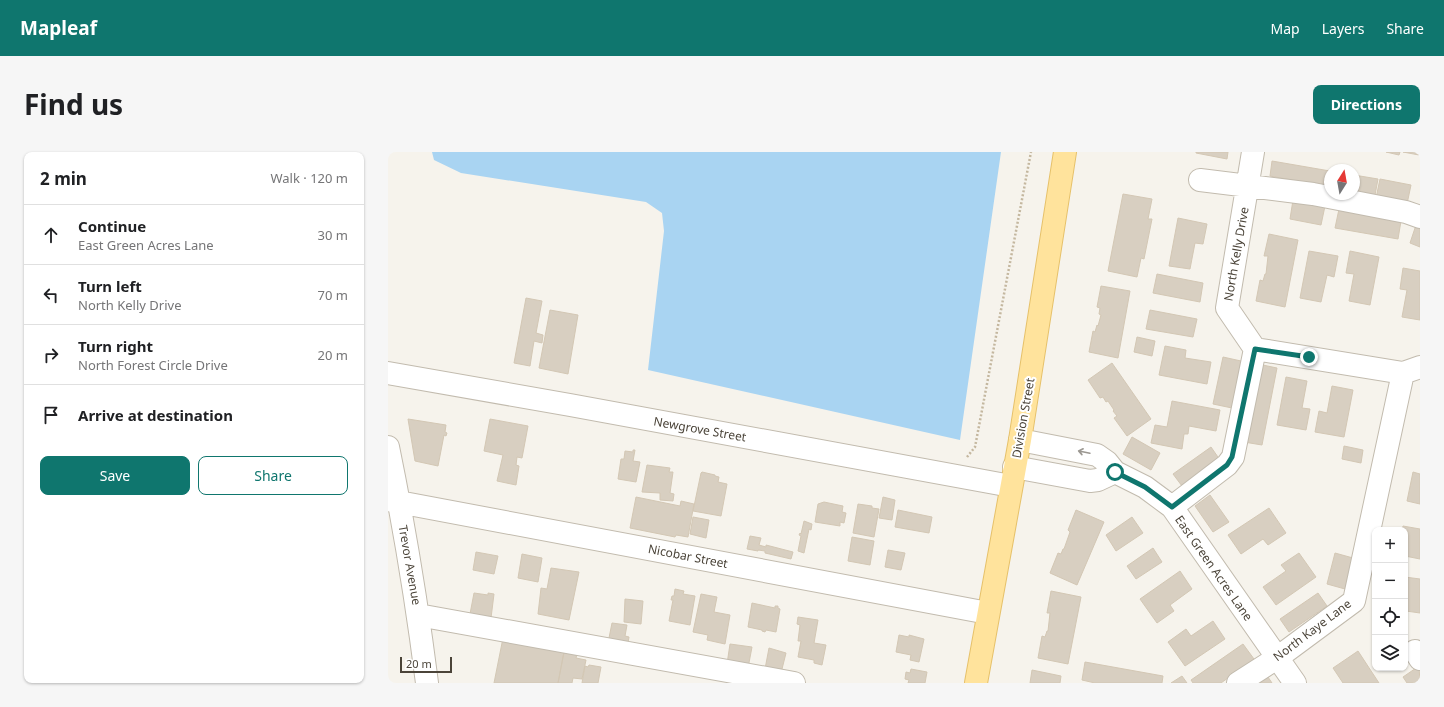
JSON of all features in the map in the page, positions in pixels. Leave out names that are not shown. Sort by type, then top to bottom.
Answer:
[{"type":"main road","name":"Division Street","points":[[976,683],[1020,440],[1065,152]]},
{"type":"street","name":"North Kelly Drive","points":[[1253,152],[1226,308],[1255,349]]},
{"type":"street","points":[[1200,180],[1313,194],[1406,212],[1420,217]]},
{"type":"street","points":[[1172,507],[1227,465],[1232,457],[1255,349],[1411,370]]},
{"type":"street","name":"North Kaye Lane","points":[[1238,683],[1277,658],[1354,601],[1411,370]]},
{"type":"street","name":"Newgrove Street","points":[[388,373],[570,405],[1013,477]]},
{"type":"street","name":"East Green Acres Lane","points":[[1020,440],[1097,455],[1115,472],[1145,487],[1172,507],[1295,683]]},
{"type":"street","name":"Trevor Avenue","points":[[388,447],[393,501],[418,615],[427,683]]},
{"type":"street","points":[[1013,477],[1090,481],[1098,480],[1115,472]]},
{"type":"street","name":"Nicobar Street","points":[[393,501],[988,613]]},
{"type":"street","points":[[418,615],[794,683]]},
{"type":"path","points":[[963,460],[969,456],[976,447],[1031,152]]},
{"type":"water","points":[[432,152],[1001,152],[960,440],[648,370],[664,231],[662,213],[646,202],[461,173],[434,160]]},
{"type":"building","points":[[1196,152],[1228,152],[1227,159]]},
{"type":"building","points":[[1386,152],[1400,152],[1399,155]]},
{"type":"building","points":[[1403,152],[1420,152],[1419,155]]},
{"type":"building","points":[[1272,161],[1324,170],[1324,186],[1270,176]]},
{"type":"building","points":[[1360,176],[1378,179],[1375,195],[1360,192]]},
{"type":"building","points":[[1380,179],[1411,185],[1407,204],[1376,198]]},
{"type":"building","points":[[1123,194],[1152,199],[1148,219],[1152,219],[1144,259],[1141,258],[1137,277],[1108,271]]},
{"type":"building","points":[[1293,200],[1325,206],[1321,225],[1290,219]]},
{"type":"building","points":[[1339,209],[1401,221],[1398,239],[1335,228]]},
{"type":"building","points":[[1178,218],[1207,224],[1203,244],[1195,243],[1190,269],[1169,266]]},
{"type":"building","points":[[1416,225],[1420,227],[1420,247],[1410,243]]},
{"type":"building","points":[[1269,234],[1298,240],[1285,307],[1256,301],[1260,280],[1263,281],[1266,274],[1268,256],[1264,256]]},
{"type":"building","points":[[1309,251],[1338,256],[1334,277],[1327,275],[1321,302],[1300,298]]},
{"type":"building","points":[[1350,251],[1379,257],[1370,305],[1349,301],[1354,274],[1346,273]]},
{"type":"building","points":[[1403,268],[1420,271],[1420,320],[1402,317],[1407,290],[1400,289]]},
{"type":"building","points":[[1157,274],[1203,283],[1200,302],[1153,293]]},
{"type":"building","points":[[1101,286],[1130,291],[1118,358],[1089,352],[1093,331],[1095,332],[1097,325],[1098,326],[1101,315],[1099,314],[1100,308],[1097,307]]},
{"type":"building","points":[[526,298],[542,301],[536,333],[543,335],[542,343],[534,341],[530,366],[514,363]]},
{"type":"building","points":[[550,310],[578,315],[568,374],[539,368]]},
{"type":"building","points":[[1150,310],[1197,319],[1193,337],[1146,329]]},
{"type":"building","points":[[1137,337],[1155,341],[1152,356],[1134,352]]},
{"type":"building","points":[[1165,346],[1186,350],[1185,358],[1211,362],[1207,384],[1159,375]]},
{"type":"building","points":[[1223,357],[1241,361],[1232,408],[1213,404]]},
{"type":"building","points":[[1112,363],[1151,419],[1127,436],[1114,418],[1117,416],[1108,401],[1106,402],[1103,397],[1100,398],[1088,380]]},
{"type":"building","points":[[1258,364],[1277,368],[1262,445],[1244,442]]},
{"type":"building","points":[[1286,377],[1307,381],[1302,408],[1310,409],[1306,430],[1277,425]]},
{"type":"building","points":[[1332,386],[1353,390],[1344,437],[1315,432],[1319,411],[1327,413]]},
{"type":"building","points":[[1172,401],[1220,410],[1216,431],[1189,426],[1188,434],[1184,434],[1182,449],[1151,443],[1155,425],[1167,427]]},
{"type":"building","points":[[408,419],[446,425],[445,432],[447,433],[446,436],[444,435],[438,466],[415,461]]},
{"type":"building","points":[[490,419],[528,426],[522,458],[517,457],[516,465],[519,466],[516,485],[497,481],[503,455],[484,451]]},
{"type":"building","points":[[1132,437],[1160,453],[1151,470],[1123,454]]},
{"type":"building","points":[[1344,446],[1363,450],[1361,463],[1342,459]]},
{"type":"building","points":[[1211,447],[1220,460],[1182,486],[1173,474]]},
{"type":"building","points":[[633,450],[635,450],[633,461],[640,462],[636,482],[618,479],[621,459],[624,459],[625,451],[633,452]]},
{"type":"building","points":[[647,465],[670,468],[669,472],[673,472],[670,493],[674,494],[673,501],[660,500],[660,493],[642,492]]},
{"type":"building","points":[[702,472],[715,475],[719,477],[718,482],[727,484],[721,516],[693,511]]},
{"type":"building","points":[[1413,472],[1420,474],[1420,504],[1407,501]]},
{"type":"building","points":[[1210,495],[1229,522],[1213,532],[1195,506]]},
{"type":"building","points":[[636,497],[680,506],[681,501],[694,504],[688,537],[676,535],[675,537],[630,528]]},
{"type":"building","points":[[883,497],[895,500],[892,520],[879,518]]},
{"type":"building","points":[[824,502],[843,506],[842,512],[846,513],[844,523],[840,522],[840,526],[815,522],[818,504]]},
{"type":"building","points":[[858,504],[872,506],[872,508],[879,509],[874,537],[853,533]]},
{"type":"building","points":[[1269,508],[1286,533],[1268,545],[1263,539],[1241,554],[1228,535]]},
{"type":"building","points":[[898,510],[932,517],[929,533],[895,527]]},
{"type":"building","points":[[1076,510],[1104,522],[1077,585],[1050,573],[1058,553],[1061,554],[1064,549],[1070,532],[1068,530]]},
{"type":"building","points":[[693,517],[709,520],[706,538],[690,534]]},
{"type":"building","points":[[1132,517],[1143,533],[1116,551],[1106,535]]},
{"type":"building","points":[[804,521],[812,524],[811,530],[809,529],[804,553],[798,551],[801,536],[799,535],[800,533],[801,534]]},
{"type":"building","points":[[1403,526],[1420,529],[1420,559],[1408,557],[1408,527]]},
{"type":"building","points":[[750,536],[761,538],[759,545],[766,547],[766,545],[793,552],[791,559],[765,553],[765,551],[747,549]]},
{"type":"building","points":[[852,537],[874,541],[870,565],[848,561]]},
{"type":"building","points":[[1153,548],[1162,562],[1136,579],[1127,566]]},
{"type":"building","points":[[888,550],[905,553],[901,570],[885,567]]},
{"type":"building","points":[[476,552],[498,556],[494,574],[473,570]]},
{"type":"building","points":[[1299,553],[1316,577],[1276,605],[1263,587],[1286,571],[1281,565]]},
{"type":"building","points":[[1335,553],[1353,558],[1345,589],[1327,584]]},
{"type":"building","points":[[522,554],[542,558],[538,582],[518,578]]},
{"type":"building","points":[[551,568],[579,572],[569,620],[538,614],[541,588],[547,589]]},
{"type":"building","points":[[1180,571],[1192,589],[1170,605],[1174,611],[1157,623],[1140,599]]},
{"type":"building","points":[[1408,577],[1420,579],[1420,613],[1408,611]]},
{"type":"building","points":[[675,589],[684,591],[683,594],[695,596],[690,625],[669,621],[673,600],[671,600],[672,596],[674,596]]},
{"type":"building","points":[[1051,591],[1081,597],[1068,664],[1038,658],[1042,636],[1045,637],[1048,631],[1050,613],[1047,613]]},
{"type":"building","points":[[474,593],[488,595],[488,593],[494,594],[491,618],[470,614]]},
{"type":"building","points":[[1318,593],[1327,606],[1289,632],[1280,619]]},
{"type":"building","points":[[701,594],[717,597],[714,612],[730,615],[725,644],[707,640],[708,635],[693,632]]},
{"type":"building","points":[[625,599],[643,601],[641,624],[624,622]]},
{"type":"building","points":[[752,603],[775,608],[775,606],[778,606],[780,609],[776,632],[766,630],[765,632],[748,627]]},
{"type":"building","points":[[798,617],[818,620],[814,643],[826,645],[822,665],[814,663],[814,660],[798,657],[801,641],[798,641],[800,625],[797,624]]},
{"type":"building","points":[[1213,621],[1225,639],[1185,666],[1168,642],[1186,629],[1191,636]]},
{"type":"building","points":[[612,623],[627,625],[625,636],[629,637],[628,643],[608,643]]},
{"type":"building","points":[[899,635],[909,637],[909,635],[924,639],[919,662],[910,660],[911,655],[896,652]]},
{"type":"building","points":[[503,638],[564,652],[558,683],[494,683]]},
{"type":"building","points":[[730,644],[752,647],[748,668],[727,664]]},
{"type":"building","points":[[1243,644],[1254,659],[1221,683],[1193,683],[1191,680]]},
{"type":"building","points":[[769,648],[786,653],[781,673],[765,669]]},
{"type":"building","points":[[1358,651],[1379,683],[1343,683],[1333,668]]},
{"type":"building","points":[[564,652],[577,654],[576,658],[586,660],[582,679],[573,678],[572,683],[558,683]]},
{"type":"building","points":[[1085,662],[1163,676],[1162,683],[1095,683],[1082,680]]},
{"type":"building","points":[[589,665],[601,667],[598,683],[582,683],[585,666],[588,667]]},
{"type":"building","points":[[1419,666],[1420,683],[1407,683],[1403,677]]},
{"type":"building","points":[[911,669],[927,672],[925,683],[908,683],[909,680],[905,679],[906,672],[910,673]]},
{"type":"building","points":[[1032,670],[1061,676],[1060,683],[1030,683]]},
{"type":"building","points":[[1266,674],[1272,683],[1253,683]]},
{"type":"building","points":[[1182,676],[1187,683],[1171,683]]},
{"type":"route","points":[[1115,472],[1145,487],[1172,507],[1227,465],[1232,457],[1255,349],[1309,357]]}]
